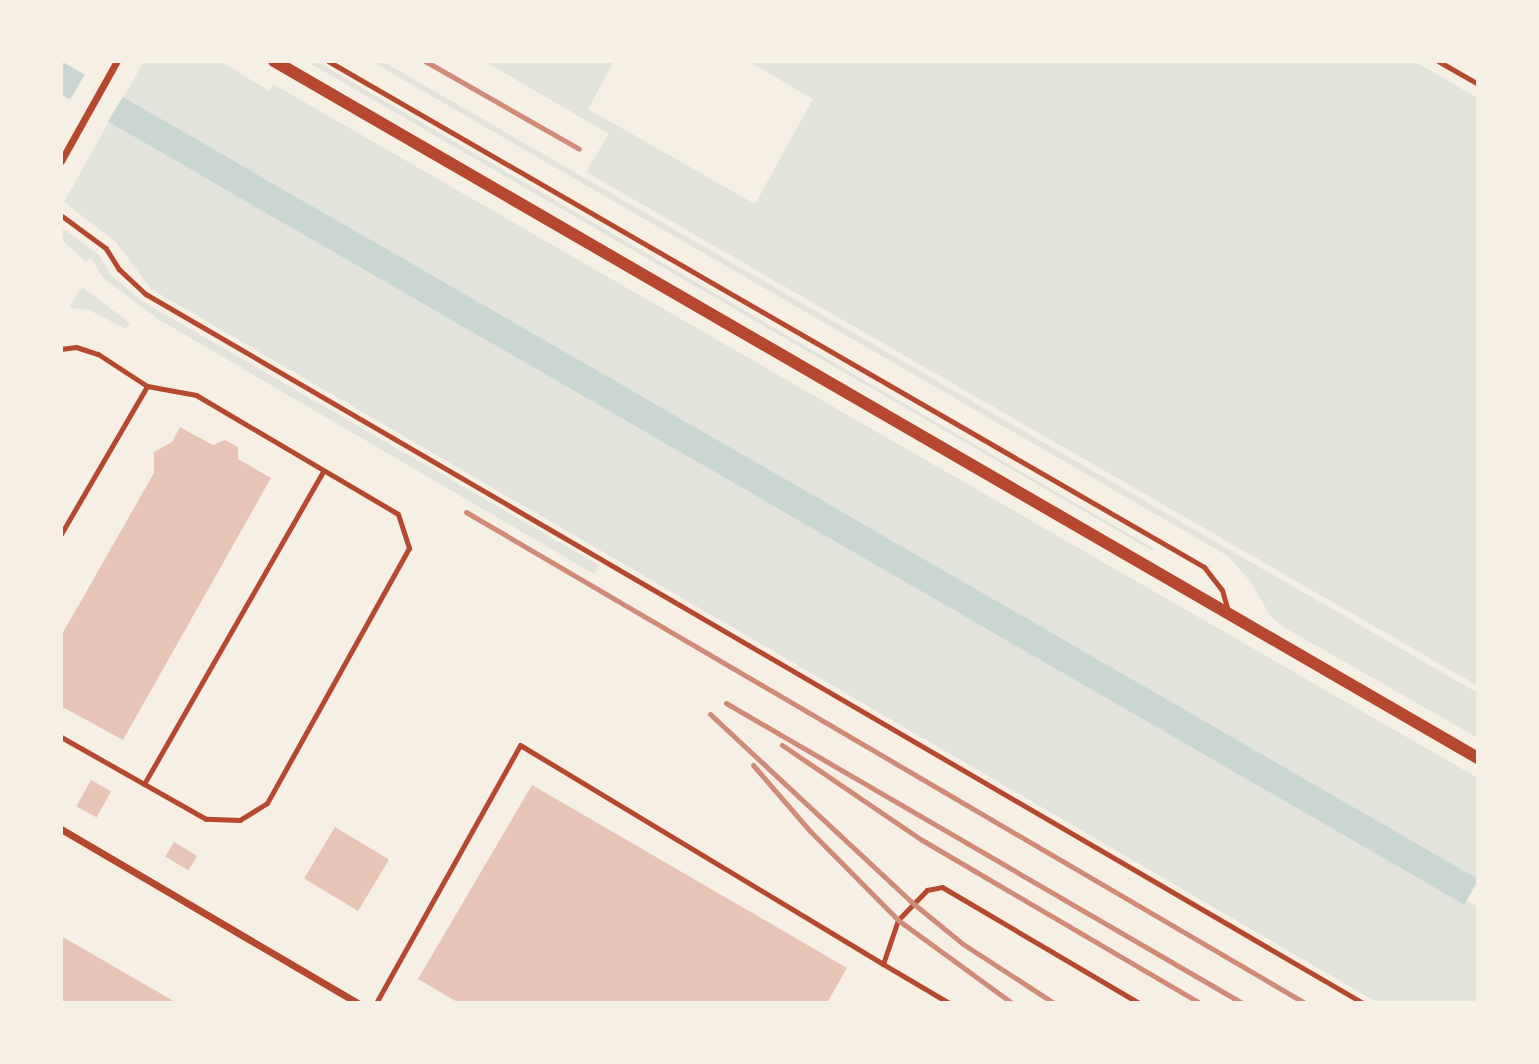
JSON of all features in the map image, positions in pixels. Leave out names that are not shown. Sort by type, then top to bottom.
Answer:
[{"type":"street","points":[[61,161],[117,61]]},
{"type":"street","points":[[274,61],[1230,617],[1478,758]]},
{"type":"street","points":[[61,829],[357,1003]]},
{"type":"lane","points":[[328,61],[1205,568],[1222,590],[1230,617]]},
{"type":"lane","points":[[1438,61],[1478,84]]},
{"type":"lane","points":[[61,349],[76,347],[98,354],[147,386],[195,395],[398,514],[409,548],[267,803],[240,820],[206,819],[61,737]]},
{"type":"lane","points":[[61,534],[147,386]]},
{"type":"lane","points":[[144,784],[323,471]]},
{"type":"lane","points":[[376,1003],[520,745],[949,1003]]},
{"type":"lane","points":[[883,964],[898,920],[927,890],[942,887],[1139,1003]]},
{"type":"path","points":[[61,215],[106,248],[119,269],[146,295],[1363,1003]]},
{"type":"shaded area","points":[[61,61],[1478,879],[1464,905],[61,94]]},
{"type":"shaded area","points":[[144,61],[220,61],[269,91],[273,84],[1478,778],[1478,881],[124,97]]},
{"type":"shaded area","points":[[306,61],[316,61],[1156,550],[1151,550]]},
{"type":"shaded area","points":[[371,61],[382,61],[1478,693],[1478,738],[1285,628],[1271,617],[1250,581],[1228,556]]},
{"type":"shaded area","points":[[484,61],[614,61],[588,109],[755,204],[813,99],[748,61],[1414,61],[1476,97],[1478,686],[586,172],[609,134]]},
{"type":"shaded area","points":[[111,118],[1478,907],[1478,1003],[1378,1003],[151,289],[115,241],[64,202]]},
{"type":"shaded area","points":[[61,227],[98,254],[111,275],[142,301],[599,565],[594,574],[158,319],[102,277],[91,257],[86,262],[61,239]]},
{"type":"shaded area","points":[[82,287],[130,323],[126,329],[89,310],[69,308]]},
{"type":"pier","points":[[87,71],[125,94],[108,122],[70,99]]},
{"type":"building","points":[[180,427],[213,445],[225,440],[238,447],[238,459],[271,478],[123,740],[61,706],[61,636],[154,473],[154,452],[172,442]]},
{"type":"building","points":[[91,780],[111,791],[97,817],[76,806]]},
{"type":"building","points":[[532,785],[847,968],[827,1003],[459,1003],[418,979]]},
{"type":"building","points":[[335,827],[389,859],[358,911],[304,878]]},
{"type":"building","points":[[174,842],[197,856],[188,870],[165,857]]},
{"type":"building","points":[[61,936],[177,1003],[61,1003]]},
{"type":"railway","points":[[425,61],[579,149]]},
{"type":"railway","points":[[466,512],[1305,1003]]},
{"type":"railway","points":[[726,703],[1242,1003]]},
{"type":"railway","points":[[710,714],[914,904],[963,944],[1054,1003]]},
{"type":"railway","points":[[782,745],[922,840],[1200,1003]]},
{"type":"railway","points":[[753,765],[810,831],[898,920],[1012,1003]]}]
